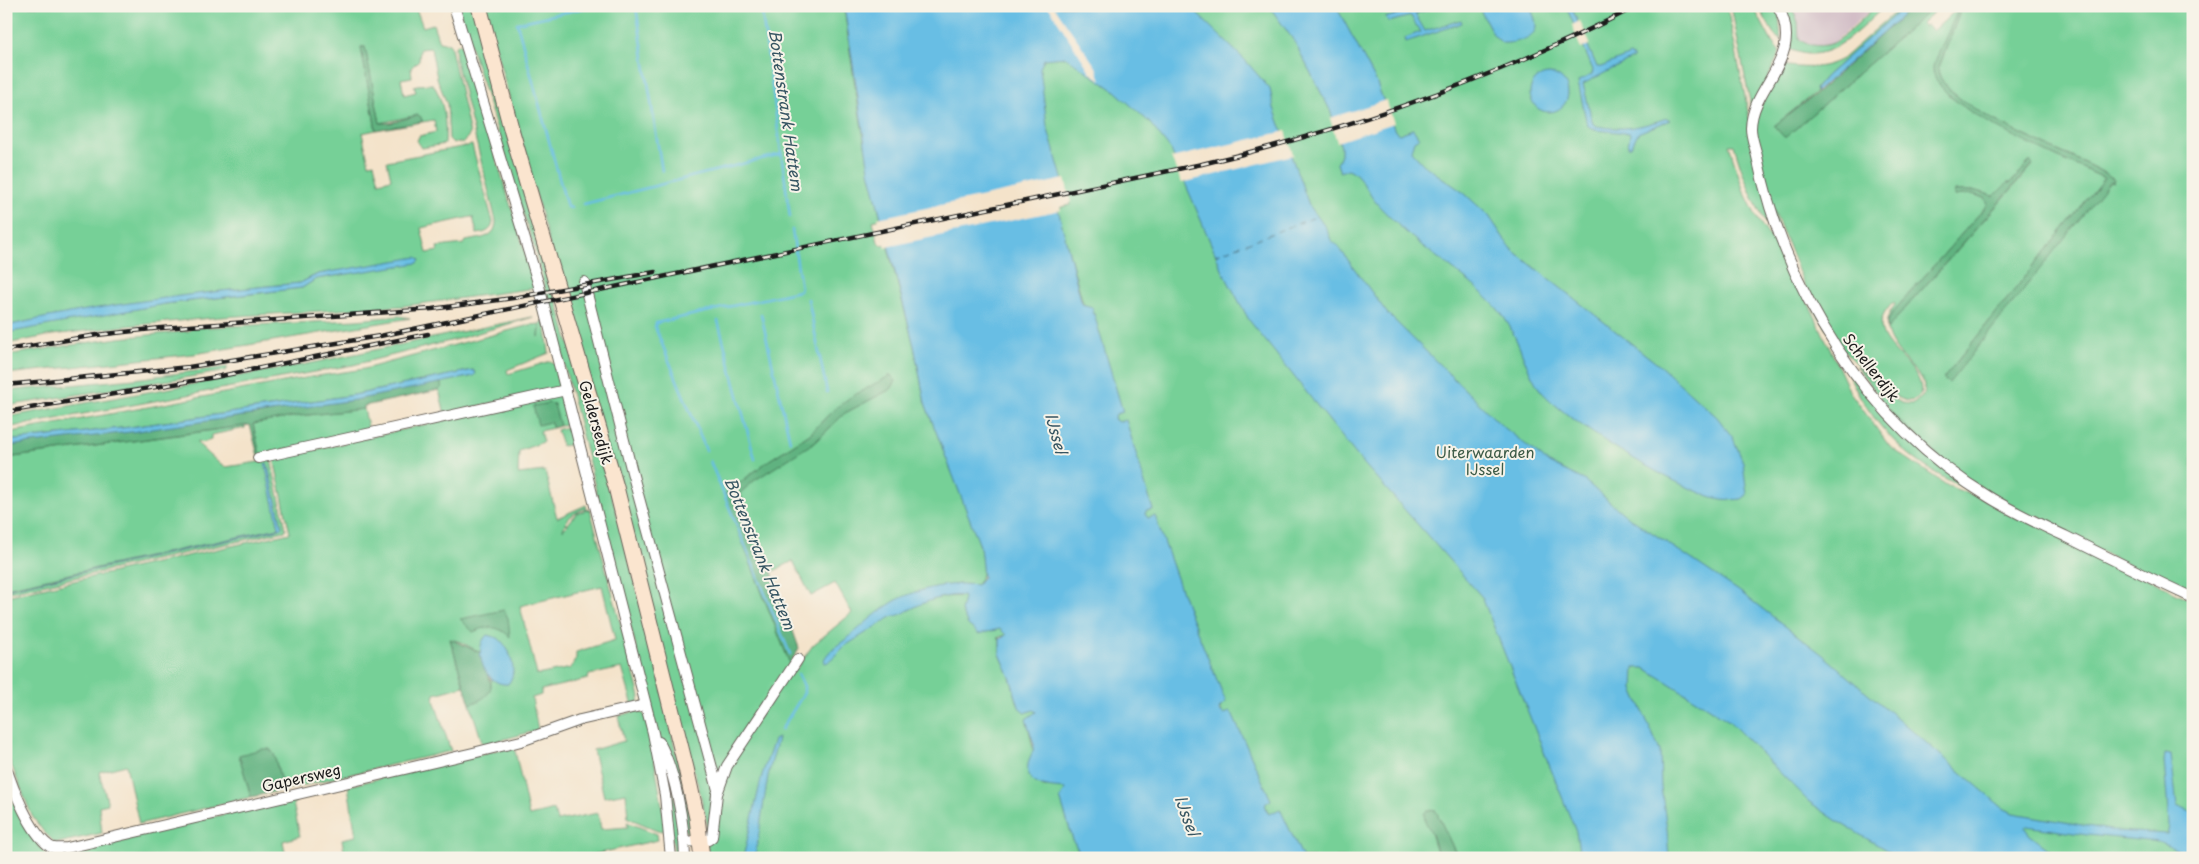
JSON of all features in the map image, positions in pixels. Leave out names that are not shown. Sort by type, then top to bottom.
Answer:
[{"type":"main road","name":"Geldersedijk","points":[[479,6],[512,132],[616,487],[686,768],[702,858]]},
{"type":"street","name":"Geldersedijk","points":[[454,6],[539,286],[566,390],[653,733],[665,795],[671,858]]},
{"type":"street","name":"Schellerdijk","points":[[1778,6],[1785,26],[1784,50],[1780,62],[1755,110],[1752,132],[1762,183],[1792,266],[1813,308],[1837,349],[1866,387],[1905,432],[1946,467],[1981,492],[2034,521],[2193,598]]},
{"type":"street","name":"Geldersedijk","points":[[584,282],[634,482],[718,790]]},
{"type":"street","name":"Geldersedijk","points":[[258,458],[566,390]]},
{"type":"street","name":"Geldersedijk","points":[[700,842],[708,840],[714,834],[718,790],[727,766],[798,659]]},
{"type":"street","name":"Gapersweg","points":[[6,768],[22,808],[40,837],[48,846],[66,848],[473,753],[521,740],[580,720],[645,705]]},
{"type":"street","name":"Geldersedijk","points":[[653,733],[660,744],[674,786],[685,858]]},
{"type":"street","points":[[684,842],[700,842]]},
{"type":"shaded area","points":[[1791,6],[1876,6],[1832,44],[1814,46],[1805,44],[1799,39],[1798,22]]},
{"type":"green space","points":[[6,6],[415,6],[423,27],[433,24],[439,42],[450,44],[470,134],[463,143],[453,143],[449,139],[447,104],[437,78],[431,48],[420,49],[419,60],[411,68],[412,77],[401,79],[404,95],[416,92],[414,86],[433,84],[440,98],[444,113],[445,144],[422,148],[417,141],[419,136],[436,132],[434,120],[422,122],[418,115],[380,123],[365,47],[361,47],[376,130],[362,133],[369,164],[374,163],[379,182],[391,179],[387,161],[472,145],[493,222],[491,228],[488,231],[477,234],[473,217],[471,217],[421,228],[427,253],[438,251],[437,247],[464,244],[466,241],[486,237],[493,231],[496,221],[456,61],[455,47],[461,44],[536,288],[404,306],[222,317],[126,326],[52,335],[6,344],[6,333],[25,328],[165,304],[302,288],[316,279],[420,261],[318,274],[300,283],[189,295],[42,318],[6,326]]},
{"type":"green space","points":[[458,6],[473,6],[601,455],[654,655],[695,837],[691,837],[685,830],[666,752],[658,734],[535,250]]},
{"type":"green space","points":[[484,6],[844,6],[869,166],[881,219],[873,221],[878,242],[881,245],[887,244],[914,346],[925,403],[977,535],[983,567],[977,585],[958,584],[895,601],[826,656],[898,610],[941,597],[963,596],[1004,627],[1006,635],[997,638],[1000,639],[1000,654],[1010,677],[1019,707],[1023,711],[1035,706],[1039,715],[1027,721],[1042,787],[1052,787],[1071,782],[1075,790],[1061,798],[1073,840],[1082,858],[707,858],[707,823]],"holes":[[[896,381],[891,389],[845,413],[820,437],[755,480],[739,493],[772,572],[793,561],[811,596],[835,583],[852,613],[813,645],[796,669],[790,664],[724,495],[768,461],[810,434],[832,411]]]},
{"type":"green space","name":"Uiterwaarden IJssel","points":[[1016,6],[1727,6],[1750,122],[1784,252],[1767,226],[1754,200],[1734,145],[1729,145],[1743,189],[1758,220],[1785,259],[1813,312],[1850,392],[1890,447],[1948,486],[1996,504],[2193,601],[2193,858],[1458,858],[1436,812],[1432,810],[1429,827],[1439,858],[1289,858],[1220,708],[1145,515],[1114,417],[1057,208],[1070,205],[1062,179],[1051,181]]},
{"type":"green space","points":[[1731,6],[1753,6],[1772,42],[1780,52],[1752,112]]},
{"type":"green space","points":[[1758,6],[1775,6],[1779,15],[1781,40],[1775,36]]},
{"type":"green space","points":[[1780,6],[1791,6],[1798,22],[1799,39],[1802,42],[1820,46],[1837,41],[1876,6],[1885,6],[1854,35],[1842,43],[1830,50],[1817,54],[1804,54],[1790,49]]},
{"type":"green space","points":[[1902,6],[1905,6],[1826,76],[1815,89],[1816,92],[1774,126],[1786,137],[1935,6],[1940,6],[1922,23],[1925,27],[1927,24],[1933,31],[1955,11],[1957,12],[1933,72],[1949,96],[1980,117],[2057,157],[2104,178],[1943,379],[2110,181],[2113,182],[2114,179],[1988,117],[1963,101],[1946,86],[1938,70],[1962,6],[2193,6],[2193,596],[2057,530],[2038,515],[2034,518],[2009,505],[1959,474],[1894,416],[1856,366],[1896,400],[1902,403],[1913,404],[1923,396],[1924,386],[1922,379],[1899,353],[1888,335],[1887,329],[2033,165],[2029,162],[2011,183],[2007,183],[1994,196],[1976,191],[1955,191],[1954,196],[1972,194],[1985,198],[1988,204],[1887,321],[1895,305],[1894,302],[1883,316],[1881,329],[1886,340],[1914,372],[1920,383],[1920,395],[1914,400],[1906,401],[1888,392],[1857,365],[1836,342],[1814,309],[1773,208],[1755,134],[1756,116],[1781,65],[1820,67],[1842,59]]},
{"type":"green space","points":[[1913,6],[1935,6],[1784,137],[1774,126],[1818,92]]},
{"type":"green space","points":[[1952,6],[1962,6],[1938,70],[1946,86],[1963,101],[1988,116],[2114,179],[2113,182],[2110,181],[1949,383],[1943,379],[2104,178],[2005,132],[1953,99],[1938,82],[1933,66],[1957,12]]},
{"type":"green space","points":[[361,47],[365,47],[380,123],[390,123],[418,115],[421,117],[422,122],[376,130]]},
{"type":"green space","points":[[2030,161],[2033,164],[1887,329],[1887,322],[1892,313],[1988,204],[1985,198],[1972,194],[1954,196],[1955,191],[1976,191],[1994,196],[2007,183],[2011,183]]},
{"type":"green space","points":[[399,316],[410,318],[194,354],[6,374],[6,355],[118,338],[189,331],[192,328],[356,320]]},
{"type":"green space","points":[[533,317],[454,340],[353,365],[6,428],[6,417],[307,364]]},
{"type":"green space","points":[[545,321],[549,353],[507,370],[508,374],[551,361],[559,373],[559,387],[445,414],[439,390],[442,387],[440,382],[474,376],[473,370],[354,395],[130,427],[6,441],[6,433],[364,369],[530,325],[540,324],[539,337],[541,322]]},
{"type":"green space","points":[[1844,364],[1862,386],[1978,493],[1934,472],[1914,459],[1897,444],[1867,408]]},
{"type":"green space","points":[[227,367],[227,370],[221,372],[6,406],[6,391],[134,379]]},
{"type":"green space","points":[[891,375],[896,381],[891,389],[845,413],[815,442],[755,480],[740,493],[772,572],[799,648],[790,664],[724,495],[768,461],[810,434],[832,411],[849,398]]},
{"type":"green space","points":[[440,382],[442,387],[439,390],[364,406],[364,409],[299,416],[253,424],[260,455],[258,456],[250,425],[6,458],[6,446],[355,400]]},
{"type":"green space","points":[[559,394],[563,397],[569,423],[560,426],[552,403],[550,422],[553,428],[540,431],[543,442],[519,451],[518,474],[545,471],[557,518],[586,505],[587,508],[578,511],[568,519],[563,530],[577,513],[590,509],[640,697],[638,702],[633,706],[622,668],[589,675],[588,679],[541,690],[541,695],[532,698],[538,730],[483,745],[470,704],[479,701],[491,687],[491,678],[492,680],[513,674],[509,651],[481,649],[481,653],[461,642],[450,639],[464,686],[435,694],[434,700],[451,751],[283,790],[274,754],[239,755],[251,797],[139,824],[126,765],[99,772],[108,804],[99,806],[102,833],[58,843],[54,842],[32,816],[6,752],[6,596],[290,533],[274,459]],"holes":[[[602,586],[615,640],[576,652],[576,658],[571,668],[537,675],[520,606]]]},
{"type":"green space","points":[[554,404],[560,426],[553,428],[550,422],[538,425],[533,406]]},
{"type":"green space","points":[[364,409],[369,431],[260,455],[253,424],[299,416]]},
{"type":"green space","points":[[245,426],[245,428],[211,435],[211,440],[202,443],[198,441],[197,443],[221,465],[226,467],[271,460],[285,531],[6,593],[6,589],[280,529],[282,527],[267,463],[279,528],[6,588],[6,458]]},
{"type":"green space","points":[[569,426],[572,427],[575,444],[562,446],[557,430]]},
{"type":"green space","points":[[504,610],[508,618],[510,637],[501,630],[492,628],[473,632],[460,619]]},
{"type":"green space","points":[[450,639],[481,653],[489,677],[490,689],[487,694],[470,704]]},
{"type":"green space","points":[[636,711],[644,714],[650,734],[666,829],[663,831],[628,818],[626,793],[604,797],[593,750],[624,741],[618,716]]},
{"type":"green space","points":[[658,745],[675,800],[682,858],[675,858]]},
{"type":"green space","points":[[514,746],[529,816],[554,810],[557,821],[598,813],[601,829],[628,827],[627,822],[657,834],[658,840],[578,858],[345,858],[342,839],[356,836],[348,786]]},
{"type":"green space","points":[[262,749],[270,749],[274,754],[283,790],[251,797],[239,755]]},
{"type":"green space","points":[[6,788],[24,823],[48,858],[6,858]]},
{"type":"green space","points":[[292,799],[296,802],[293,803],[300,836],[283,841],[286,858],[57,857],[57,852]]},
{"type":"green space","points":[[1427,810],[1436,811],[1458,858],[1439,858],[1432,834],[1425,821],[1424,814]]},
{"type":"water","name":"IJssel","points":[[844,6],[1189,6],[1245,60],[1270,89],[1274,108],[1309,205],[1326,228],[1331,240],[1337,245],[1387,313],[1501,425],[1549,463],[1584,480],[1624,514],[1739,591],[1823,655],[2003,808],[2013,813],[2116,831],[2167,834],[2169,825],[2164,761],[2165,754],[2171,755],[2177,806],[2193,813],[2193,850],[2180,851],[2159,842],[2087,835],[2026,826],[2025,828],[2029,834],[2060,858],[1900,858],[1840,823],[1808,801],[1729,721],[1645,668],[1634,668],[1633,689],[1660,751],[1661,787],[1669,858],[1580,858],[1576,832],[1482,597],[1358,457],[1249,320],[1223,272],[1171,150],[1149,122],[1115,91],[1066,57],[1044,59],[1040,68],[1047,126],[1069,202],[1057,205],[1082,304],[1092,307],[1123,412],[1116,414],[1114,419],[1118,422],[1126,420],[1153,510],[1146,511],[1145,514],[1148,518],[1155,516],[1188,609],[1226,702],[1219,710],[1224,714],[1230,712],[1232,714],[1271,800],[1266,803],[1265,809],[1269,814],[1280,809],[1303,858],[1082,858],[1073,840],[1060,798],[1066,789],[1040,785],[1030,778],[1028,764],[1034,745],[1026,719],[1036,712],[1034,710],[1024,713],[1019,707],[1010,677],[1000,654],[1000,639],[1006,635],[1000,629],[979,634],[968,625],[961,611],[963,596],[936,599],[923,603],[900,615],[893,616],[845,646],[828,662],[825,663],[824,660],[835,647],[877,614],[904,596],[946,585],[977,585],[983,577],[980,546],[925,403],[914,346],[869,171]]},
{"type":"water","points":[[1269,6],[1336,6],[1376,81],[1395,131],[1399,134],[1413,129],[1419,138],[1414,141],[1411,151],[1424,165],[1464,193],[1489,216],[1511,249],[1660,366],[1717,417],[1733,438],[1743,462],[1747,495],[1742,499],[1719,499],[1675,481],[1621,451],[1569,416],[1550,400],[1532,377],[1509,326],[1496,307],[1472,284],[1395,222],[1376,203],[1356,174],[1348,169],[1340,172],[1337,164],[1341,154],[1341,147],[1330,110],[1294,41]]},
{"type":"water","points":[[1406,6],[1413,10],[1423,6],[1438,6],[1415,14],[1425,31],[1461,20],[1462,23],[1406,42],[1405,38],[1420,32],[1411,16],[1389,22],[1385,18],[1408,11]]},
{"type":"water","points":[[1478,6],[1530,6],[1536,26],[1535,31],[1523,40],[1502,43],[1493,34]]},
{"type":"water","points":[[1566,6],[1571,6],[1597,67],[1630,55],[1634,58],[1583,84],[1593,124],[1596,126],[1624,128],[1640,126],[1667,118],[1670,120],[1638,133],[1631,147],[1628,147],[1630,133],[1594,130],[1587,125],[1578,82],[1592,74],[1593,70]]},
{"type":"water","points":[[1905,6],[1913,6],[1816,92],[1815,89],[1826,76]]},
{"type":"water","points":[[1549,74],[1563,79],[1568,93],[1563,107],[1549,112],[1535,107],[1530,93],[1535,79]]},
{"type":"water","points":[[417,257],[420,260],[418,263],[316,279],[302,288],[165,304],[6,333],[6,326],[79,311],[226,290],[300,283],[318,274]]},
{"type":"water","points":[[473,370],[476,373],[474,376],[355,400],[131,432],[6,446],[6,441],[130,427],[354,395]]},
{"type":"water","points":[[267,463],[282,527],[280,529],[6,589],[279,528],[265,464]]},
{"type":"water","points":[[487,635],[498,638],[502,642],[512,660],[513,673],[508,684],[493,680],[483,666],[480,649]]},
{"type":"water","points":[[778,738],[768,776],[755,858],[743,858],[762,775],[774,740]]},
{"type":"pier","points":[[1048,6],[1054,6],[1096,67],[1101,80],[1091,73]]},
{"type":"pier","points":[[1580,21],[1590,44],[1581,49],[1572,25]]},
{"type":"pier","points":[[1386,100],[1394,123],[1337,142],[1330,118]]},
{"type":"pier","points":[[1286,131],[1293,155],[1182,183],[1171,158]]},
{"type":"pier","points":[[1065,179],[1071,202],[1060,207],[1061,210],[886,247],[878,218]]},
{"type":"waterway","points":[[572,208],[567,207],[517,23],[593,6]]},
{"type":"waterway","name":"Bottenstrank Hattem","points":[[761,6],[790,217]]},
{"type":"waterway","points":[[636,7],[662,171]]},
{"type":"waterway","points":[[584,204],[781,154]]},
{"type":"waterway","name":"Bottenstrank Hattem","points":[[706,450],[655,327],[656,323],[799,291],[801,288],[792,230]]},
{"type":"waterway","points":[[808,299],[827,392]]},
{"type":"waterway","points":[[761,314],[790,441]]},
{"type":"waterway","points":[[718,321],[755,459]]},
{"type":"waterway","name":"Bottenstrank Hattem","points":[[710,461],[790,654]]},
{"type":"waterway","name":"Bottenstrank Hattem","points":[[781,730],[804,693],[804,686],[798,674]]},
{"type":"ferry route","points":[[1215,255],[1318,216]]},
{"type":"railway","points":[[6,385],[189,367],[380,336],[1202,164],[1315,134],[1425,98],[1532,56],[1637,6]]},
{"type":"railway","points":[[6,350],[97,335],[161,328],[432,309],[513,298],[655,272]]},
{"type":"railway","points":[[6,412],[216,377],[428,334]]}]
